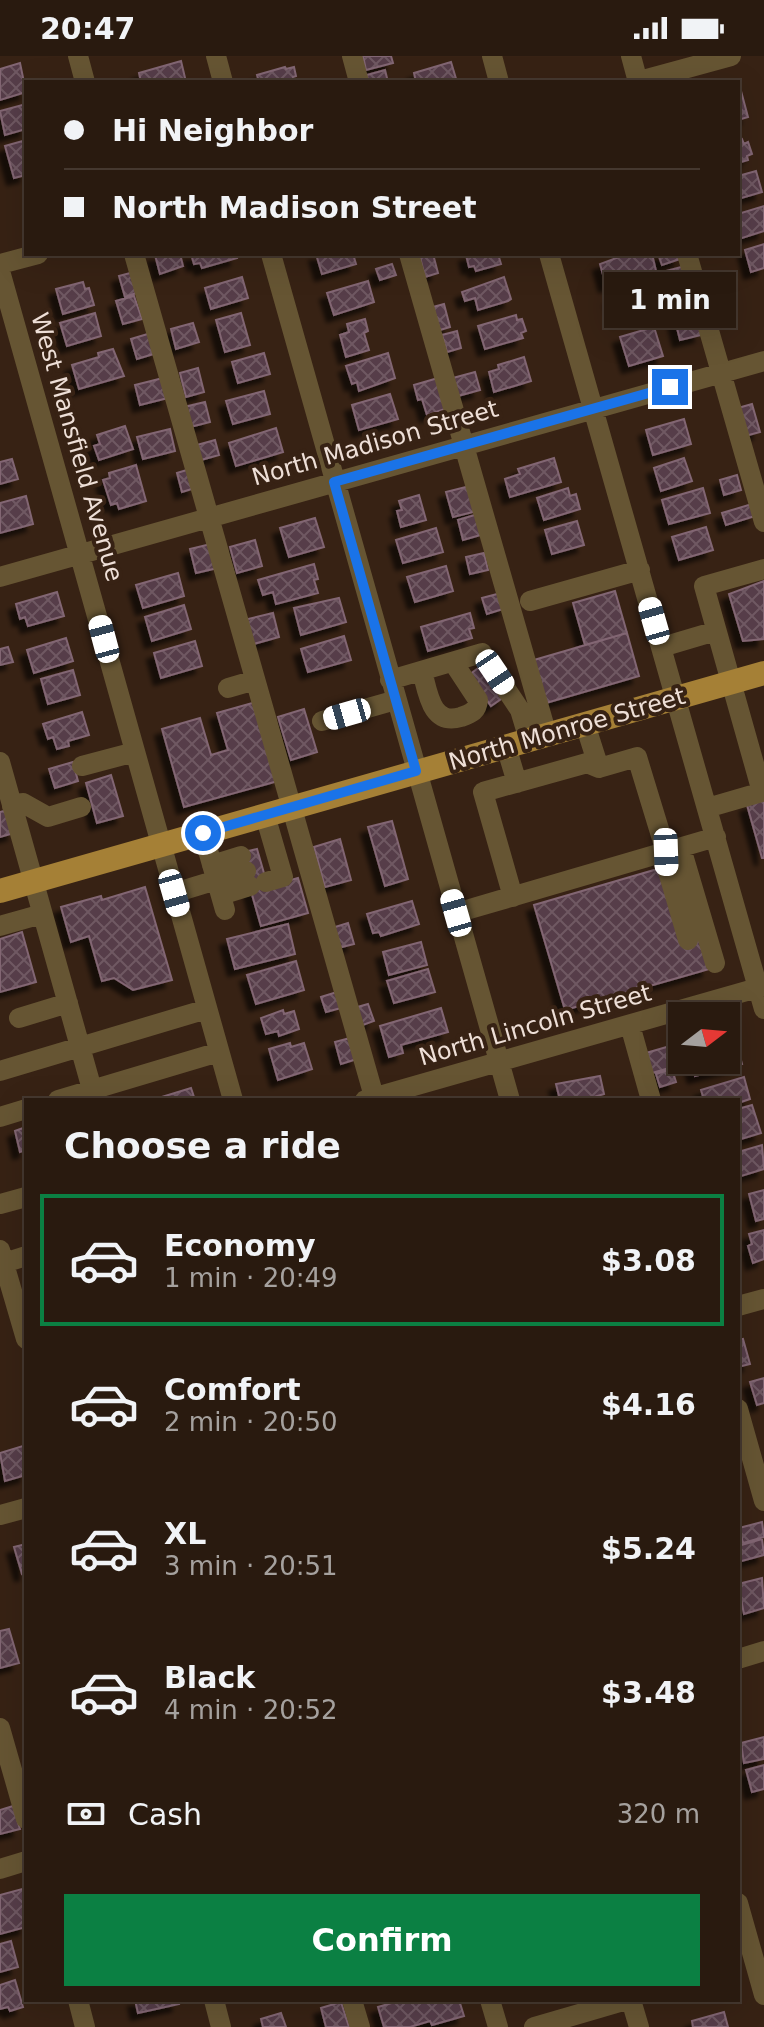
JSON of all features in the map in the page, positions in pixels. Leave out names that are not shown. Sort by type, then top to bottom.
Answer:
[{"type":"main road","name":"North Monroe Street","points":[[0,891],[764,673]]},
{"type":"street","points":[[78,56],[84,80]]},
{"type":"street","points":[[216,56],[222,80]]},
{"type":"street","points":[[352,56],[358,80]]},
{"type":"street","points":[[492,56],[498,80]]},
{"type":"street","points":[[631,56],[637,80]]},
{"type":"street","points":[[644,80],[731,56]]},
{"type":"street","points":[[0,264],[30,256]]},
{"type":"street","points":[[135,256],[307,860],[371,1098]]},
{"type":"street","points":[[272,256],[509,1098]]},
{"type":"street","points":[[410,256],[464,445],[527,740],[517,783]]},
{"type":"street","points":[[550,256],[761,987],[764,1009]]},
{"type":"street","points":[[688,256],[764,522]]},
{"type":"street","name":"West Mansfield Avenue","points":[[0,271],[232,1098]]},
{"type":"street","name":"North Madison Street","points":[[0,577],[764,361]]},
{"type":"street","points":[[707,808],[762,792],[704,586],[764,569]]},
{"type":"street","points":[[530,601],[640,570]]},
{"type":"street","points":[[662,647],[716,631]]},
{"type":"street","points":[[322,721],[393,690],[422,671],[482,653],[520,710],[527,740]]},
{"type":"street","points":[[422,671],[435,713],[453,719],[472,713],[477,708],[478,700],[453,662]]},
{"type":"street","points":[[228,688],[255,680]]},
{"type":"street","points":[[585,724],[599,768]]},
{"type":"street","points":[[82,766],[135,752]]},
{"type":"street","points":[[513,897],[483,792],[587,763],[599,768],[637,757],[715,963]]},
{"type":"street","points":[[0,762],[7,797],[94,1095]]},
{"type":"street","points":[[7,797],[48,817],[81,807]]},
{"type":"street","points":[[262,865],[265,815]]},
{"type":"street","points":[[203,833],[219,887]]},
{"type":"street","points":[[456,913],[716,837]]},
{"type":"street","points":[[673,850],[667,868],[688,940]]},
{"type":"street","points":[[174,893],[219,887],[262,865],[307,860]]},
{"type":"street","points":[[219,887],[262,865]]},
{"type":"street","points":[[0,926],[42,914]]},
{"type":"street","name":"North Lincoln Street","points":[[374,1098],[761,987]]},
{"type":"street","points":[[19,1018],[68,1003]]},
{"type":"street","points":[[0,1071],[207,1009]]},
{"type":"street","points":[[630,1025],[650,1098]]},
{"type":"street","points":[[72,1098],[94,1095],[219,1052]]},
{"type":"street","points":[[0,1117],[24,1110]]},
{"type":"street","points":[[0,1204],[24,1198]]},
{"type":"street","points":[[24,1256],[2,1256],[24,1329]]},
{"type":"street","points":[[740,1305],[764,1299]]},
{"type":"street","points":[[740,1416],[764,1501]]},
{"type":"street","points":[[0,1515],[24,1509]]},
{"type":"street","points":[[740,1658],[764,1651]]},
{"type":"street","points":[[0,1728],[24,1812]]},
{"type":"street","points":[[0,1869],[24,1862]]},
{"type":"street","points":[[740,1911],[752,1962],[764,1995]]},
{"type":"street","points":[[79,2002],[85,2027]]},
{"type":"street","points":[[215,2002],[221,2027]]},
{"type":"street","points":[[353,2002],[360,2027]]},
{"type":"street","points":[[491,2002],[498,2027]]},
{"type":"street","points":[[534,2027],[622,2002]]},
{"type":"street","points":[[630,2002],[639,2027]]},
{"type":"building","points":[[363,56],[391,56],[393,63],[366,70]]},
{"type":"building","points":[[181,61],[186,80],[141,80],[139,73]]},
{"type":"building","points":[[451,62],[456,80],[416,80],[414,73]]},
{"type":"building","points":[[20,63],[24,93],[0,100],[0,69]]},
{"type":"building","points":[[294,67],[296,76],[294,80],[258,80],[257,75]]},
{"type":"building","points":[[385,70],[388,80],[368,80],[367,75]]},
{"type":"building","points":[[740,91],[748,117],[740,119]]},
{"type":"building","points":[[24,105],[24,130],[5,135],[0,111]]},
{"type":"building","points":[[740,140],[744,144],[748,142],[752,154],[747,156],[748,160],[740,162]]},
{"type":"building","points":[[24,141],[24,176],[14,178],[5,146]]},
{"type":"building","points":[[756,171],[762,192],[740,198],[740,175]]},
{"type":"building","points":[[764,206],[764,231],[740,239],[740,213]]},
{"type":"building","points":[[764,244],[764,268],[751,272],[745,250]]},
{"type":"building","points":[[155,256],[180,256],[183,266],[160,274]]},
{"type":"building","points":[[192,256],[237,258],[202,268],[200,263],[194,264]]},
{"type":"building","points":[[317,256],[354,256],[356,264],[322,274]]},
{"type":"building","points":[[434,256],[438,273],[425,277],[420,257]]},
{"type":"building","points":[[466,256],[499,256],[501,264],[476,271],[474,266],[469,267]]},
{"type":"building","points":[[622,256],[652,256],[656,271],[606,285],[600,264]]},
{"type":"building","points":[[659,256],[679,256],[680,259],[662,265]]},
{"type":"building","points":[[392,264],[396,275],[380,280],[376,269]]},
{"type":"building","points":[[685,266],[691,287],[665,294],[659,273]]},
{"type":"building","points":[[134,272],[139,292],[125,297],[119,276]]},
{"type":"building","points":[[242,277],[248,298],[211,309],[205,288]]},
{"type":"building","points":[[504,277],[511,299],[508,301],[478,310],[475,298],[465,301],[462,292]]},
{"type":"building","points":[[368,281],[374,302],[334,315],[327,293]]},
{"type":"building","points":[[83,282],[85,289],[89,288],[94,305],[63,314],[56,289]]},
{"type":"building","points":[[647,288],[653,309],[618,320],[611,299]]},
{"type":"building","points":[[134,296],[142,319],[123,324],[116,301]]},
{"type":"building","points":[[444,304],[450,327],[440,330],[433,307]]},
{"type":"building","points":[[694,307],[701,335],[680,340],[673,312]]},
{"type":"building","points":[[95,313],[101,336],[67,346],[60,323]]},
{"type":"building","points":[[241,313],[250,345],[225,352],[216,320]]},
{"type":"building","points":[[516,315],[517,320],[522,319],[526,331],[521,333],[523,338],[485,349],[478,326]]},
{"type":"building","points":[[365,319],[368,331],[364,333],[369,350],[346,357],[340,335],[349,332],[347,324]]},
{"type":"building","points":[[193,323],[199,342],[176,349],[171,329]]},
{"type":"building","points":[[654,327],[663,356],[629,366],[620,337]]},
{"type":"building","points":[[457,331],[461,348],[447,352],[442,335]]},
{"type":"building","points":[[151,333],[157,353],[137,359],[131,339]]},
{"type":"building","points":[[113,349],[124,376],[79,389],[72,365]]},
{"type":"building","points":[[264,353],[270,374],[238,383],[232,362]]},
{"type":"building","points":[[388,353],[395,378],[359,391],[357,382],[352,384],[346,366]]},
{"type":"building","points":[[524,357],[531,381],[494,392],[489,372],[499,369],[498,365]]},
{"type":"building","points":[[198,368],[204,392],[186,397],[180,373]]},
{"type":"building","points":[[475,372],[480,390],[458,396],[453,378]]},
{"type":"building","points":[[163,378],[168,398],[140,405],[135,385]]},
{"type":"building","points":[[438,378],[448,408],[427,415],[414,385]]},
{"type":"building","points":[[264,391],[270,414],[233,424],[226,401]]},
{"type":"building","points":[[390,394],[398,419],[359,430],[352,405]]},
{"type":"building","points":[[205,402],[210,422],[190,427],[184,407]]},
{"type":"building","points":[[752,404],[760,432],[745,436],[738,408]]},
{"type":"building","points":[[684,419],[691,444],[653,455],[646,430]]},
{"type":"building","points":[[125,426],[133,449],[99,460],[94,446],[100,444],[97,435]]},
{"type":"building","points":[[276,428],[283,452],[236,466],[229,443]]},
{"type":"building","points":[[170,429],[175,451],[143,459],[137,437]]},
{"type":"building","points":[[215,440],[219,455],[201,460],[197,445]]},
{"type":"building","points":[[554,458],[561,482],[510,497],[505,479],[520,474],[518,469]]},
{"type":"building","points":[[684,458],[692,481],[661,491],[654,468]]},
{"type":"building","points":[[12,459],[18,479],[0,484],[0,462]]},
{"type":"building","points":[[136,465],[146,501],[119,509],[117,503],[111,505],[103,480],[110,478],[109,473]]},
{"type":"building","points":[[190,469],[195,488],[182,492],[177,473]]},
{"type":"building","points":[[737,475],[741,490],[724,495],[720,480]]},
{"type":"building","points":[[470,486],[477,511],[453,517],[446,492]]},
{"type":"building","points":[[568,488],[570,496],[576,494],[580,509],[544,520],[537,498]]},
{"type":"building","points":[[703,488],[710,513],[669,524],[662,500]]},
{"type":"building","points":[[419,495],[426,520],[401,527],[397,511],[402,510],[399,501]]},
{"type":"building","points":[[26,496],[33,524],[0,533],[0,503]]},
{"type":"building","points":[[752,504],[755,516],[726,525],[722,513]]},
{"type":"building","points":[[478,514],[484,534],[463,540],[458,520]]},
{"type":"building","points":[[315,518],[324,547],[289,557],[280,528]]},
{"type":"building","points":[[577,521],[584,545],[552,554],[545,530]]},
{"type":"building","points":[[706,527],[713,550],[679,560],[672,537]]},
{"type":"building","points":[[436,528],[443,552],[403,563],[396,540]]},
{"type":"building","points":[[255,540],[262,566],[237,573],[230,547]]},
{"type":"building","points":[[211,544],[218,568],[196,573],[190,549]]},
{"type":"building","points":[[484,553],[488,570],[470,574],[466,557]]},
{"type":"building","points":[[314,564],[318,593],[276,604],[273,592],[263,595],[258,580]]},
{"type":"building","points":[[446,566],[453,591],[415,602],[407,577]]},
{"type":"building","points":[[178,573],[184,596],[143,608],[136,585]]},
{"type":"building","points":[[764,581],[764,639],[743,641],[729,594]]},
{"type":"building","points":[[615,591],[627,633],[585,645],[573,603]]},
{"type":"building","points":[[57,592],[64,616],[28,626],[25,617],[20,619],[16,604]]},
{"type":"building","points":[[501,593],[506,608],[487,614],[482,598]]},
{"type":"building","points":[[339,598],[346,622],[301,635],[294,608]]},
{"type":"building","points":[[184,605],[191,629],[152,641],[145,617]]},
{"type":"building","points":[[273,613],[279,637],[250,645],[244,620]]},
{"type":"building","points":[[470,613],[474,628],[469,629],[472,638],[428,651],[421,627]]},
{"type":"building","points":[[627,633],[639,676],[546,703],[534,660]]},
{"type":"building","points":[[344,636],[351,660],[308,672],[301,649]]},
{"type":"building","points":[[66,638],[73,661],[34,673],[27,650]]},
{"type":"building","points":[[195,641],[202,666],[161,678],[154,653]]},
{"type":"building","points":[[8,647],[13,662],[0,665],[0,649]]},
{"type":"building","points":[[481,666],[504,697],[491,706],[469,675]]},
{"type":"building","points":[[73,670],[80,695],[48,704],[41,679]]},
{"type":"building","points":[[256,702],[278,781],[184,807],[162,729],[200,718],[211,755],[228,750],[217,713]]},
{"type":"building","points":[[304,709],[317,752],[291,760],[278,717]]},
{"type":"building","points":[[82,712],[89,735],[68,741],[69,746],[57,749],[53,737],[48,739],[43,724]]},
{"type":"building","points":[[73,762],[78,781],[55,788],[49,769]]},
{"type":"building","points":[[111,775],[123,816],[97,823],[86,783]]},
{"type":"building","points":[[764,800],[764,858],[762,858],[747,805]]},
{"type":"building","points":[[8,810],[14,833],[0,837],[0,812]]},
{"type":"building","points":[[392,821],[408,879],[385,886],[368,827]]},
{"type":"building","points":[[340,839],[351,880],[325,887],[314,847]]},
{"type":"building","points":[[257,849],[268,887],[251,891],[240,853]]},
{"type":"building","points":[[661,868],[700,936],[709,969],[565,1010],[534,905]]},
{"type":"building","points":[[298,878],[308,913],[261,926],[251,891]]},
{"type":"building","points":[[145,887],[172,980],[133,990],[114,978],[102,981],[89,936],[71,942],[61,907],[101,896],[102,900]]},
{"type":"building","points":[[412,901],[419,924],[381,936],[379,932],[373,933],[367,914]]},
{"type":"building","points":[[348,923],[354,944],[338,948],[332,928]]},
{"type":"building","points":[[288,924],[295,954],[235,969],[227,939]]},
{"type":"building","points":[[22,932],[36,982],[0,992],[0,939]]},
{"type":"building","points":[[421,942],[427,965],[389,975],[383,952]]},
{"type":"building","points":[[296,961],[304,990],[256,1004],[247,975]]},
{"type":"building","points":[[428,969],[435,992],[394,1003],[387,981]]},
{"type":"building","points":[[337,992],[341,1008],[326,1012],[321,997]]},
{"type":"building","points":[[368,1004],[374,1021],[360,1026],[354,1008]]},
{"type":"building","points":[[441,1008],[448,1032],[401,1045],[403,1053],[389,1057],[380,1026]]},
{"type":"building","points":[[283,1010],[284,1014],[294,1011],[299,1029],[279,1036],[278,1031],[266,1034],[261,1018]]},
{"type":"building","points":[[350,1038],[357,1059],[341,1064],[335,1042]]},
{"type":"building","points":[[290,1043],[291,1047],[304,1043],[312,1069],[278,1080],[269,1049]]},
{"type":"building","points":[[668,1047],[668,1068],[652,1073],[646,1053]]},
{"type":"building","points":[[668,1070],[668,1074],[674,1074],[676,1082],[660,1087],[656,1074]]},
{"type":"building","points":[[600,1076],[604,1094],[594,1098],[560,1098],[556,1084]]},
{"type":"building","points":[[744,1077],[750,1099],[740,1102],[740,1098],[703,1098],[701,1090]]},
{"type":"building","points":[[191,1088],[194,1098],[158,1098]]},
{"type":"building","points":[[752,1105],[761,1133],[740,1139],[740,1108]]},
{"type":"building","points":[[24,1128],[24,1151],[20,1152],[15,1131]]},
{"type":"building","points":[[762,1145],[764,1169],[740,1176],[740,1151]]},
{"type":"building","points":[[764,1190],[764,1219],[756,1221],[749,1194]]},
{"type":"building","points":[[764,1230],[764,1259],[753,1263],[748,1246],[752,1244],[749,1234]]},
{"type":"building","points":[[743,1339],[750,1364],[740,1366],[740,1340]]},
{"type":"building","points":[[764,1378],[764,1403],[757,1405],[750,1382]]},
{"type":"building","points":[[24,1446],[24,1476],[5,1481],[0,1453]]},
{"type":"building","points":[[762,1522],[764,1537],[743,1543],[740,1528]]},
{"type":"building","points":[[762,1539],[764,1555],[740,1561],[740,1545]]},
{"type":"building","points":[[24,1544],[24,1574],[22,1574],[14,1547]]},
{"type":"building","points":[[762,1578],[764,1608],[744,1614],[740,1584]]},
{"type":"building","points":[[9,1629],[19,1663],[0,1668],[0,1631]]},
{"type":"building","points":[[764,1737],[764,1759],[744,1763],[741,1743]]},
{"type":"building","points":[[764,1765],[764,1789],[752,1792],[746,1770]]},
{"type":"building","points":[[13,1806],[20,1829],[0,1834],[0,1810]]},
{"type":"building","points":[[24,1889],[24,1928],[0,1934],[0,1895]]},
{"type":"building","points":[[11,1941],[18,1967],[0,1972],[0,1944]]},
{"type":"building","points":[[15,1980],[23,2007],[10,2011],[8,2007],[0,2009],[0,1985]]},
{"type":"building","points":[[135,2002],[179,2004],[138,2013]]},
{"type":"building","points":[[341,2002],[349,2027],[326,2027],[321,2008]]},
{"type":"building","points":[[395,2002],[460,2002],[464,2016],[432,2025],[430,2021],[410,2027],[384,2027],[378,2007]]},
{"type":"building","points":[[724,2012],[728,2027],[693,2027],[692,2021]]},
{"type":"building","points":[[281,2013],[286,2027],[263,2027],[261,2019]]},
{"type":"route","points":[[203,833],[416,771],[334,482],[670,387]]}]
